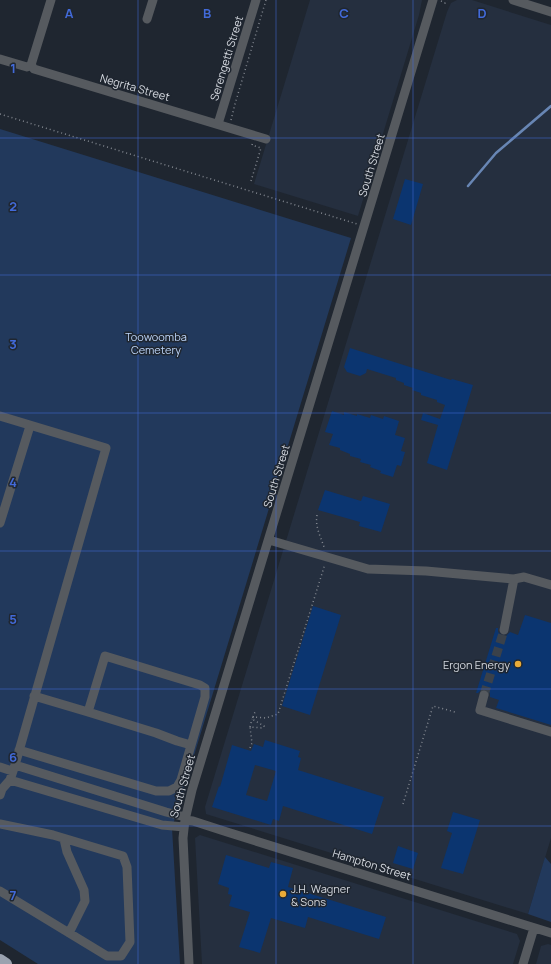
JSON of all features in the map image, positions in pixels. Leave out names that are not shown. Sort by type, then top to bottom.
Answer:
[{"type":"highway","points":[[0,960],[6,964]]},
{"type":"street","points":[[31,64],[51,0]]},
{"type":"street","points":[[147,19],[153,0]]},
{"type":"street","name":"Serengetti Street","points":[[219,121],[256,0]]},
{"type":"street","name":"South Street","points":[[189,964],[184,868],[184,821],[192,790],[435,0]]},
{"type":"street","points":[[513,0],[551,12]]},
{"type":"street","name":"Negrita Street","points":[[0,59],[27,67],[31,64],[34,69],[219,121],[266,140]]},
{"type":"street","points":[[0,416],[106,448],[19,750],[12,772],[2,788],[0,795]]},
{"type":"street","points":[[0,523],[30,426]]},
{"type":"street","points":[[269,540],[368,568],[426,571],[514,579],[524,578],[551,585]]},
{"type":"street","points":[[504,630],[514,579]]},
{"type":"street","points":[[19,750],[156,791],[177,788],[181,780],[205,697],[205,688],[200,685],[105,656],[88,712]]},
{"type":"street","points":[[484,695],[480,710],[551,732]]},
{"type":"street","points":[[34,696],[156,733],[178,742],[191,744]]},
{"type":"street","points":[[0,767],[162,825],[184,821]]},
{"type":"street","points":[[12,772],[166,812],[184,821]]},
{"type":"street","name":"Hampton Street","points":[[184,821],[193,821],[551,933]]},
{"type":"street","points":[[0,824],[64,839],[122,856],[127,867],[130,942],[121,956],[107,956],[0,891]]},
{"type":"street","points":[[64,839],[67,852],[84,890],[85,901],[69,933]]},
{"type":"street","points":[[523,964],[534,928]]},
{"type":"path","points":[[219,121],[232,122],[231,116],[266,0]]},
{"type":"path","points":[[435,0],[446,3],[448,0]]},
{"type":"path","points":[[0,114],[365,226]]},
{"type":"path","points":[[251,181],[261,148],[252,145],[254,136]]},
{"type":"path","points":[[253,718],[266,718],[278,714],[327,557],[318,532],[316,520],[317,515]]},
{"type":"path","points":[[403,804],[433,706],[455,712]]},
{"type":"path","points":[[250,748],[252,742],[250,727],[255,712]]},
{"type":"path","points":[[250,727],[263,728],[264,726],[253,718]]},
{"type":"shaded area","points":[[310,0],[422,0],[419,15],[358,216],[254,184]]},
{"type":"shaded area","points":[[457,0],[472,0],[551,25],[551,838],[528,914],[206,814],[205,807],[447,12],[451,3]]},
{"type":"shaded area","points":[[200,835],[517,934],[520,941],[513,964],[202,964],[195,838]]},
{"type":"shaded area","points":[[548,944],[551,945],[551,964],[536,964],[541,946]]},
{"type":"green space","name":"Toowoomba Cemetery","points":[[0,129],[351,238],[172,828],[180,964],[38,964],[0,940]]},
{"type":"green space","points":[[545,857],[551,864],[551,922],[528,914]]},
{"type":"building","points":[[405,179],[423,184],[411,225],[393,219]]},
{"type":"building","points":[[350,348],[451,380],[473,385],[447,470],[427,463],[438,425],[421,420],[423,413],[440,419],[445,405],[437,402],[437,400],[421,395],[421,393],[412,390],[413,388],[396,380],[396,378],[367,369],[366,373],[360,376],[347,372],[344,367]]},
{"type":"building","points":[[332,411],[344,415],[344,412],[370,418],[371,415],[383,419],[384,416],[399,421],[395,435],[405,438],[401,451],[405,452],[401,466],[397,465],[393,477],[380,473],[381,471],[370,467],[371,465],[360,462],[361,459],[350,456],[350,454],[340,450],[340,448],[329,445],[333,434],[325,432]]},
{"type":"building","points":[[325,490],[361,501],[363,496],[390,504],[381,532],[359,526],[360,522],[318,510]]},
{"type":"building","points":[[313,606],[341,615],[310,715],[282,706]]},
{"type":"building","name":"Ergon Energy","points":[[525,615],[551,623],[551,725],[496,708],[499,700],[490,697],[490,693],[486,689],[482,689],[476,693],[496,628],[498,628],[498,632],[502,636],[506,636],[510,632],[518,635]]},
{"type":"building","points":[[265,740],[300,751],[298,757],[301,758],[298,770],[384,797],[372,834],[283,806],[279,821],[273,819],[271,825],[212,807],[219,786],[220,787],[232,745],[251,751],[254,744],[263,747]],"holes":[[[255,765],[276,771],[267,801],[246,795]]]},
{"type":"building","points":[[453,812],[480,820],[463,874],[441,868],[452,833],[447,831]]},
{"type":"building","points":[[398,846],[418,853],[413,869],[393,863]]},
{"type":"building","name":"J.H. Wagner & Sons","points":[[226,855],[269,868],[271,862],[293,868],[288,887],[386,917],[379,939],[308,917],[305,928],[271,918],[260,953],[239,947],[250,912],[229,906],[232,895],[228,894],[229,888],[218,884]]},
{"type":"waterway","points":[[468,186],[496,153],[551,106]]},
{"type":"tunnel","points":[[484,695],[504,630]]},
{"type":"place","name":"Ergon Energy","points":[[518,664]]},
{"type":"place","name":"J.H. Wagner & Sons","points":[[283,894]]}]
